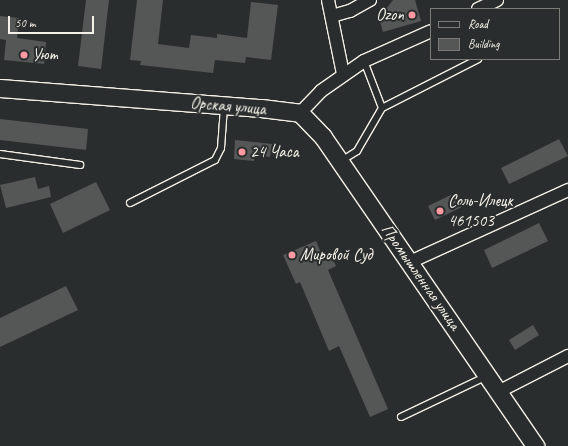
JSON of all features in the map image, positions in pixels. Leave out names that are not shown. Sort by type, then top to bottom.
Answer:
[{"type":"street","points":[[328,0],[343,74]]},
{"type":"street","points":[[332,16],[350,12],[370,0]]},
{"type":"street","points":[[480,8],[498,0]]},
{"type":"street","points":[[300,113],[321,91],[343,74],[364,61],[430,31]]},
{"type":"street","name":"Орская улица","points":[[0,88],[225,105],[300,113]]},
{"type":"street","name":"Промышленная улица","points":[[300,113],[323,137],[340,161],[488,375],[535,446]]},
{"type":"street","points":[[410,262],[568,190]]},
{"type":"street","points":[[498,392],[568,356]]},
{"type":"lane","points":[[340,161],[357,151],[382,108],[476,60]]},
{"type":"lane","points":[[364,61],[382,108]]},
{"type":"lane","points":[[130,203],[215,160],[221,148],[225,105]]},
{"type":"lane","points":[[0,154],[80,165]]},
{"type":"lane","points":[[401,417],[488,375]]},
{"type":"building","points":[[86,0],[109,0],[101,69],[78,66]]},
{"type":"building","points":[[137,0],[163,0],[158,44],[189,48],[191,35],[217,38],[217,34],[247,38],[251,2],[278,5],[271,60],[246,57],[245,63],[215,60],[213,73],[140,65],[141,61],[130,60]]},
{"type":"building","points":[[393,0],[415,0],[421,21],[383,32],[379,18]]},
{"type":"building","points":[[0,16],[19,18],[17,38],[46,42],[44,64],[4,60],[6,40],[0,39]]},
{"type":"building","points":[[0,119],[88,129],[86,150],[0,140]]},
{"type":"building","points":[[559,139],[568,156],[509,184],[501,168]]},
{"type":"building","points":[[235,140],[272,144],[270,157],[255,155],[254,161],[234,159]]},
{"type":"building","points":[[35,177],[38,189],[49,186],[51,197],[6,208],[0,185]]},
{"type":"building","points":[[96,182],[110,210],[63,233],[50,204]]},
{"type":"building","points":[[457,192],[464,206],[435,220],[428,206]]},
{"type":"building","points":[[539,223],[548,241],[492,268],[484,250]]},
{"type":"building","points":[[316,241],[324,261],[332,257],[336,266],[328,270],[388,409],[370,417],[339,346],[329,351],[300,282],[296,284],[283,255]]},
{"type":"building","points":[[66,286],[78,310],[0,347],[0,318]]},
{"type":"building","points":[[533,325],[539,335],[515,350],[509,340]]},
{"type":"place","name":"Ozon","points":[[412,15]]},
{"type":"place","name":"Уют","points":[[24,55]]},
{"type":"place","name":"24 Часа","points":[[242,152]]},
{"type":"place","name":"Соль-Илецк 461503","points":[[440,211]]},
{"type":"place","name":"Мировой Суд","points":[[292,255]]}]
